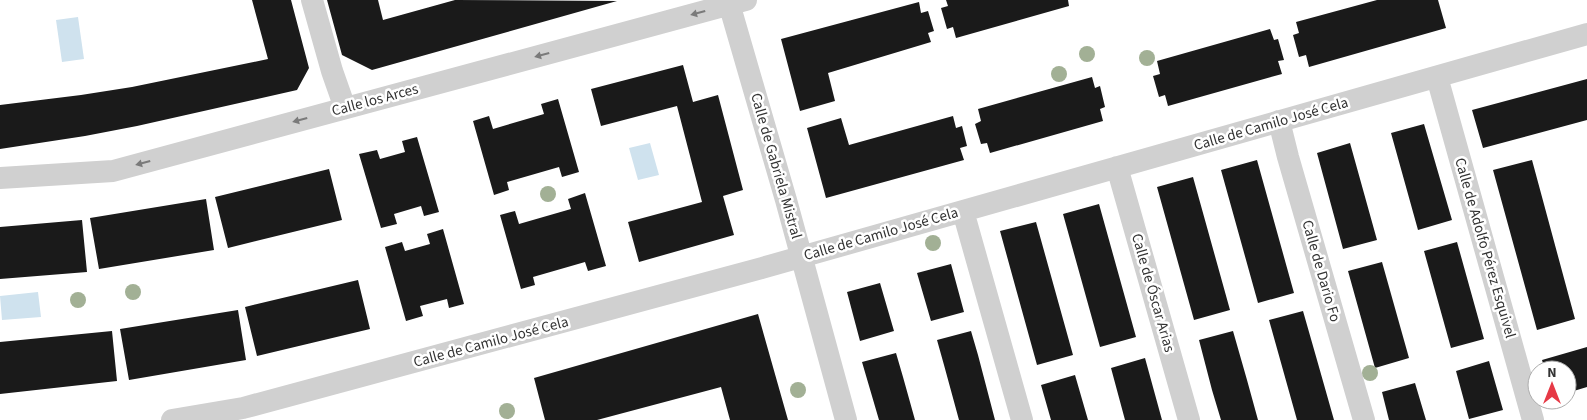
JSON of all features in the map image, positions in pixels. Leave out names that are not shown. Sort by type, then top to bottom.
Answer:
[{"type":"street","points":[[312,0],[332,71],[345,108]]},
{"type":"street","name":"Calle los Arces","points":[[0,178],[113,171],[734,2]]},
{"type":"street","name":"Calle de Gabriela Mistral","points":[[734,2],[846,420]]},
{"type":"street","name":"Calle de Camilo José Cela","points":[[172,420],[243,408],[762,268],[1587,34]]},
{"type":"street","name":"Calle de Adolfo Pérez Esquivel","points":[[1437,77],[1533,420]]},
{"type":"street","name":"Calle de Dario Fo","points":[[1279,121],[1364,420]]},
{"type":"street","name":"Calle de Óscar Arias","points":[[1117,167],[1189,420]]},
{"type":"street","points":[[963,211],[1022,420]]},
{"type":"water","points":[[78,17],[84,59],[62,62],[56,20]]},
{"type":"water","points":[[650,143],[659,175],[638,180],[629,148]]},
{"type":"water","points":[[38,292],[41,317],[2,320],[0,296]]},
{"type":"building","points":[[252,0],[291,0],[309,68],[297,90],[137,126],[0,149],[0,105],[132,87],[268,59]]},
{"type":"building","points":[[327,0],[378,0],[383,20],[455,0],[617,1],[372,70],[342,55]]},
{"type":"building","points":[[946,0],[1068,0],[1069,6],[956,38],[953,27],[947,29],[941,8],[948,6]]},
{"type":"building","points":[[1377,0],[1438,0],[1446,28],[1309,67],[1306,55],[1299,57],[1293,35],[1299,33],[1296,22]]},
{"type":"building","points":[[919,2],[921,13],[928,11],[934,31],[928,33],[931,42],[828,73],[835,101],[800,111],[781,39]]},
{"type":"building","points":[[1270,29],[1274,40],[1278,39],[1284,60],[1278,61],[1282,74],[1168,106],[1165,95],[1159,97],[1153,76],[1160,74],[1157,61]]},
{"type":"building","points":[[683,65],[693,102],[718,95],[743,190],[723,196],[734,235],[639,262],[628,222],[702,202],[677,106],[601,126],[591,89]]},
{"type":"building","points":[[1092,77],[1095,88],[1100,86],[1105,107],[1100,109],[1103,121],[990,153],[987,143],[981,144],[975,124],[981,121],[978,109]]},
{"type":"building","points":[[1587,79],[1587,120],[1483,148],[1472,110]]},
{"type":"building","points":[[558,99],[579,172],[562,177],[559,167],[507,182],[509,190],[494,195],[473,121],[489,116],[493,129],[544,114],[541,104]]},
{"type":"building","points":[[953,116],[956,128],[962,126],[967,146],[960,148],[964,160],[826,198],[807,128],[841,118],[849,145]]},
{"type":"building","points":[[1424,124],[1452,220],[1418,230],[1391,133]]},
{"type":"building","points":[[417,137],[439,212],[424,216],[421,206],[394,214],[397,224],[381,228],[359,154],[377,150],[380,159],[405,152],[402,141]]},
{"type":"building","points":[[1350,143],[1377,240],[1343,249],[1317,153]]},
{"type":"building","points":[[1257,160],[1294,293],[1258,303],[1221,170]]},
{"type":"building","points":[[1532,160],[1575,319],[1537,330],[1493,170]]},
{"type":"building","points":[[329,169],[342,220],[228,248],[215,197]]},
{"type":"building","points":[[1193,177],[1230,310],[1194,320],[1157,187]]},
{"type":"building","points":[[585,193],[606,266],[588,271],[585,262],[533,277],[535,285],[521,289],[500,215],[515,211],[519,224],[571,209],[568,199]]},
{"type":"building","points":[[206,199],[214,250],[99,269],[90,218]]},
{"type":"building","points":[[1099,204],[1136,337],[1100,347],[1063,214]]},
{"type":"building","points":[[82,220],[87,272],[0,279],[0,227]]},
{"type":"building","points":[[1036,222],[1073,355],[1037,365],[1000,231]]},
{"type":"building","points":[[443,229],[464,304],[449,308],[447,299],[420,306],[423,316],[406,321],[385,247],[402,242],[405,251],[430,244],[427,234]]},
{"type":"building","points":[[1457,242],[1484,339],[1451,348],[1424,251]]},
{"type":"building","points":[[1382,262],[1409,358],[1375,368],[1348,271]]},
{"type":"building","points":[[951,264],[964,312],[931,321],[917,273]]},
{"type":"building","points":[[358,280],[370,329],[257,356],[245,307]]},
{"type":"building","points":[[880,283],[894,331],[860,341],[847,292]]},
{"type":"building","points":[[238,310],[246,360],[129,380],[120,329]]},
{"type":"building","points":[[1303,311],[1334,420],[1297,420],[1269,320]]},
{"type":"building","points":[[758,314],[788,420],[730,420],[721,387],[597,420],[545,420],[534,378]]},
{"type":"building","points":[[112,331],[117,381],[0,394],[0,342]]},
{"type":"building","points":[[971,331],[995,420],[959,420],[937,340]]},
{"type":"building","points":[[1233,331],[1258,420],[1221,420],[1212,390],[1199,340]]},
{"type":"building","points":[[1587,347],[1587,387],[1577,390],[1577,360],[1542,360]]},
{"type":"building","points":[[896,353],[915,420],[879,420],[862,362]]},
{"type":"building","points":[[1145,358],[1162,420],[1125,420],[1111,368]]},
{"type":"building","points":[[1489,361],[1503,410],[1469,419],[1456,371]]},
{"type":"building","points":[[1075,375],[1088,420],[1051,420],[1041,385]]},
{"type":"building","points":[[1415,383],[1426,420],[1389,420],[1382,392]]}]
